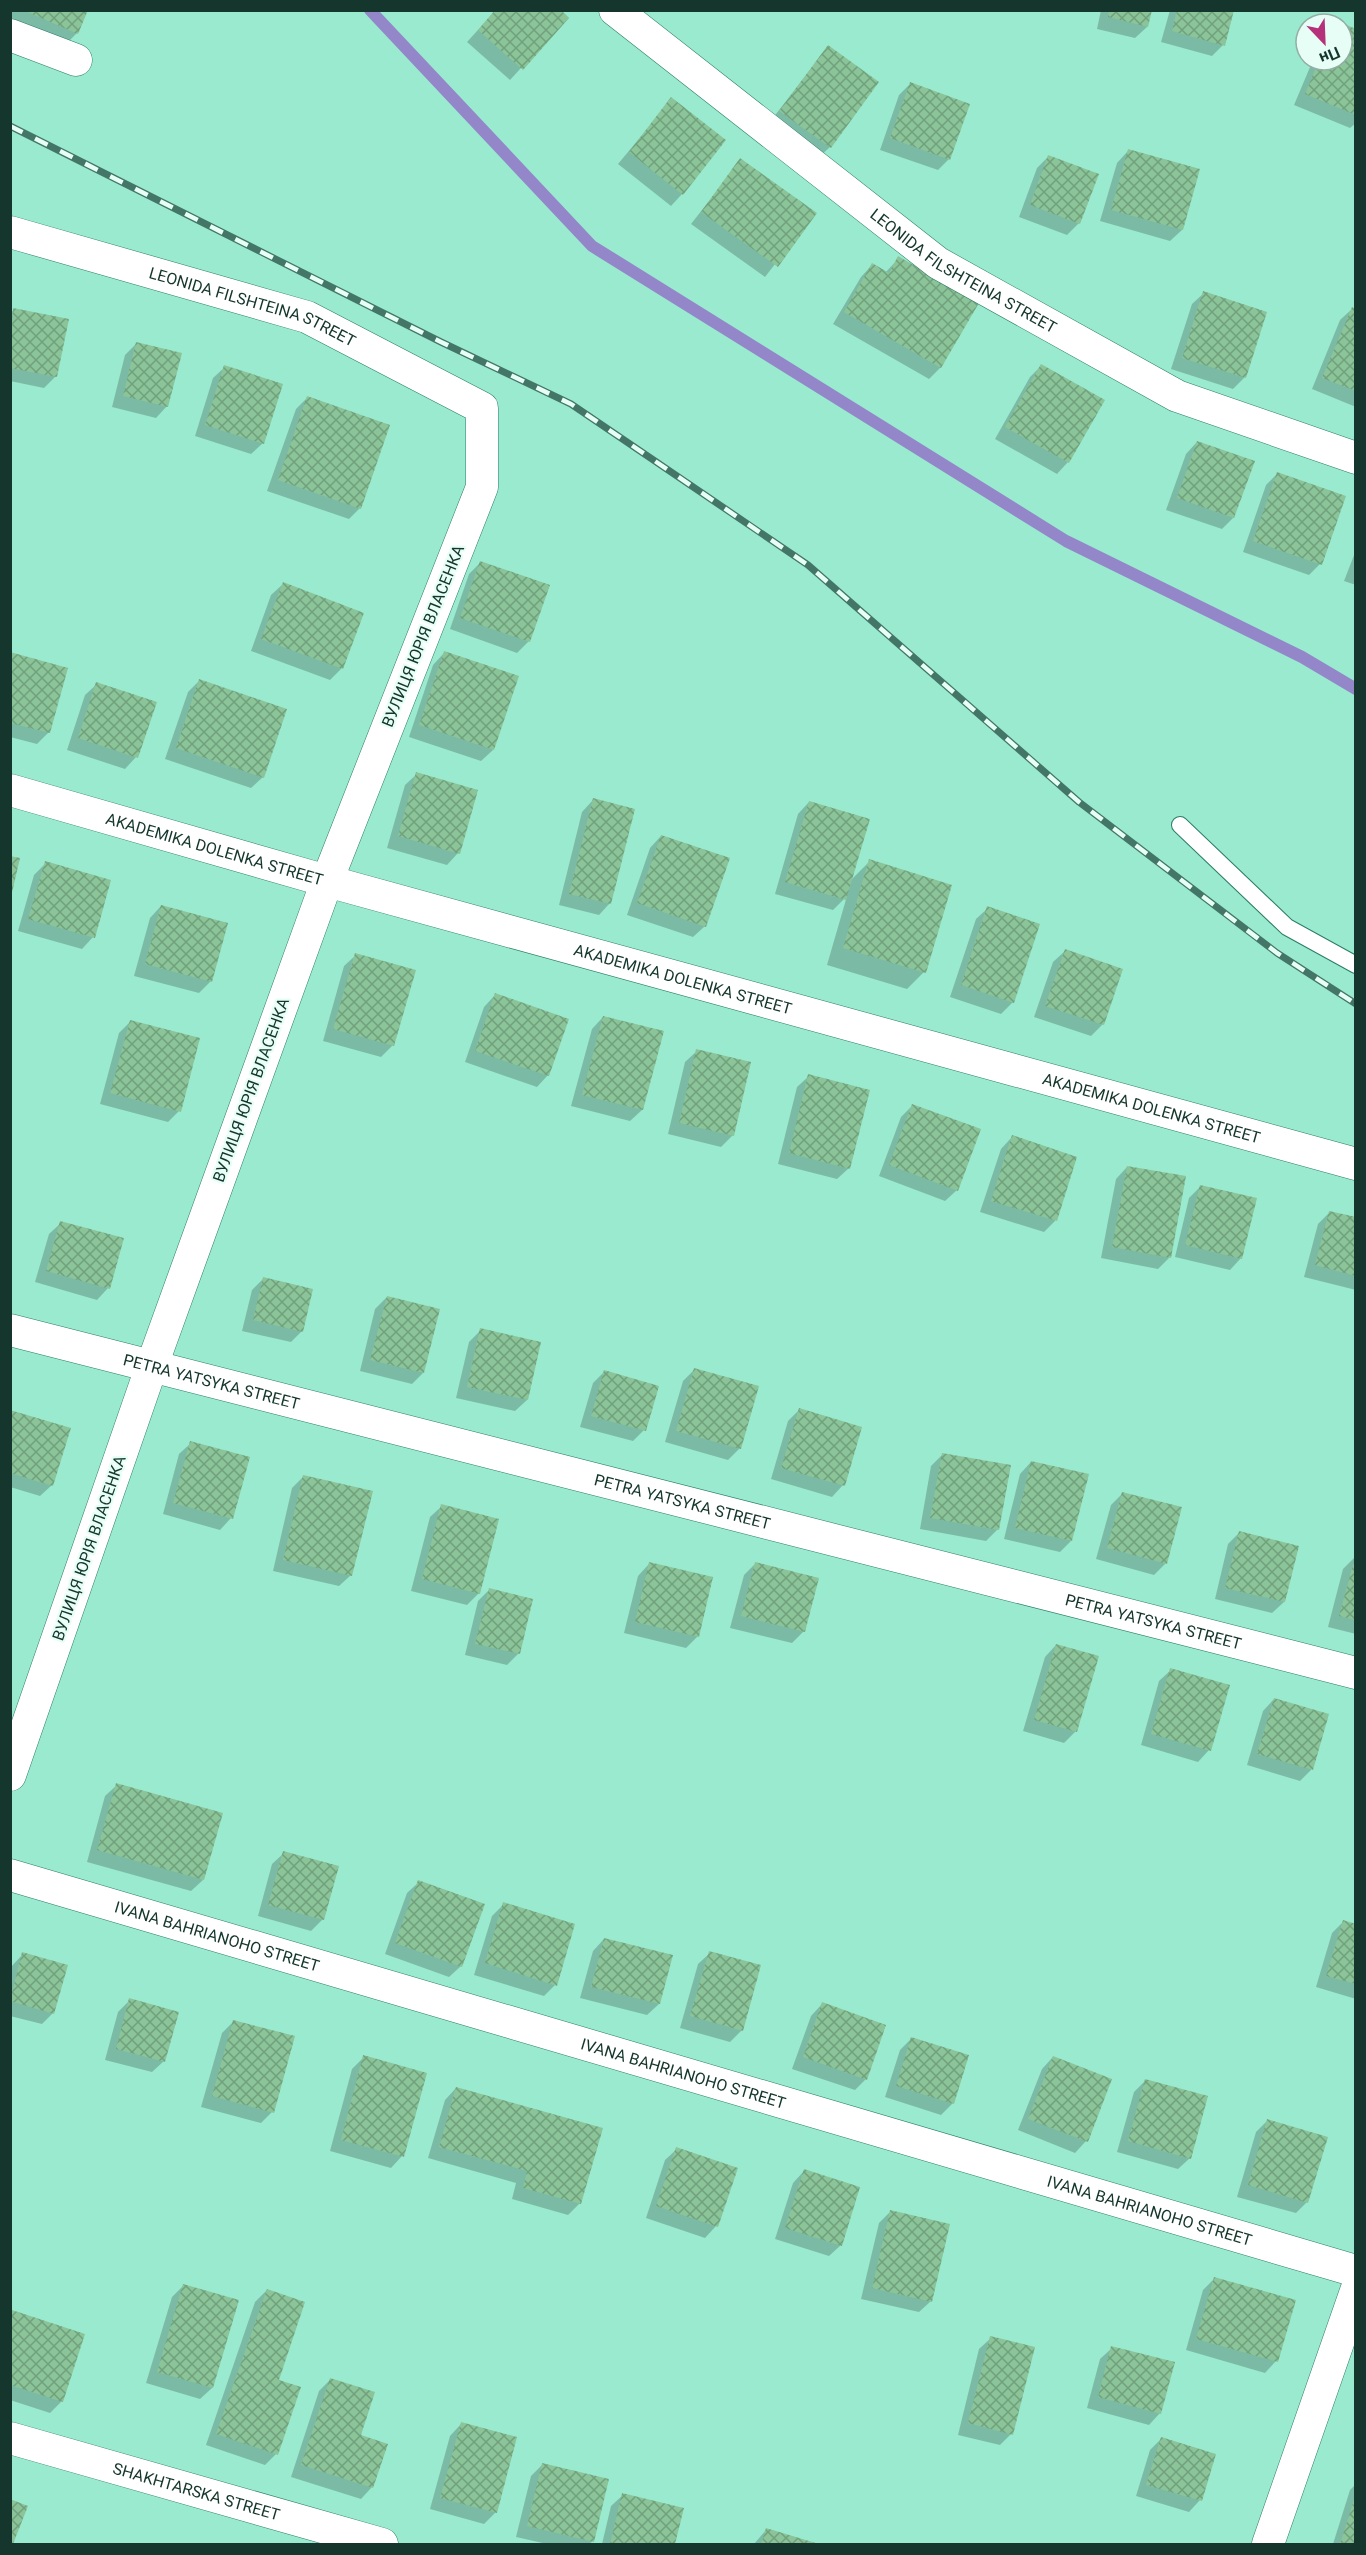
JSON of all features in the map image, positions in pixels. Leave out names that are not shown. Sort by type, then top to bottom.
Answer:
[{"type":"street","name":"LEONIDA FILSHTEINA STREET","points":[[615,10],[938,263],[1177,396],[1356,459]]},
{"type":"street","points":[[10,35],[76,60]]},
{"type":"street","name":"LEONIDA FILSHTEINA STREET","points":[[10,232],[307,317],[482,408]]},
{"type":"street","name":"ВУЛИЦЯ ЮРІЯ ВЛАСЕНКА","points":[[10,1775],[151,1368],[327,881],[482,487],[482,408]]},
{"type":"street","name":"AKADEMIKA DOLENKA STREET","points":[[10,790],[327,881],[1356,1164]]},
{"type":"street","name":"PETRA YATSYKA STREET","points":[[10,1330],[151,1368],[1356,1673]]},
{"type":"street","name":"IVANA BAHRIANOHO STREET","points":[[10,1875],[1356,2271]]},
{"type":"street","points":[[1268,2544],[1356,2291]]},
{"type":"street","name":"SHAKHTARSKA STREET","points":[[10,2438],[382,2544]]},
{"type":"lane","points":[[1180,825],[1287,927],[1356,965]]},
{"type":"building","points":[[23,10],[88,10],[78,34]]},
{"type":"building","points":[[495,10],[561,10],[569,18],[523,70],[478,30]]},
{"type":"building","points":[[1109,10],[1152,10],[1148,27],[1108,17]]},
{"type":"building","points":[[1177,10],[1234,10],[1225,46],[1172,31]]},
{"type":"building","points":[[1354,28],[1356,29],[1356,115],[1305,94],[1314,72],[1354,72]]},
{"type":"building","points":[[828,45],[879,82],[831,148],[779,111]]},
{"type":"building","points":[[910,82],[970,104],[950,160],[890,138]]},
{"type":"building","points":[[671,97],[726,140],[683,195],[629,152]]},
{"type":"building","points":[[1128,149],[1200,169],[1183,230],[1111,210]]},
{"type":"building","points":[[1048,155],[1099,174],[1080,224],[1030,205]]},
{"type":"building","points":[[740,158],[817,213],[778,267],[701,212]]},
{"type":"building","points":[[898,256],[979,303],[941,368],[844,312],[872,263],[889,273]]},
{"type":"building","points":[[1203,291],[1267,312],[1246,378],[1182,358]]},
{"type":"building","points":[[1352,307],[1356,309],[1356,391],[1322,378]]},
{"type":"building","points":[[13,308],[69,319],[57,377],[10,368]]},
{"type":"building","points":[[136,342],[182,353],[168,407],[123,396]]},
{"type":"building","points":[[1041,364],[1105,400],[1069,463],[1005,427]]},
{"type":"building","points":[[224,365],[283,384],[264,444],[205,425]]},
{"type":"building","points":[[307,396],[390,425],[361,509],[278,480]]},
{"type":"building","points":[[1197,441],[1255,461],[1234,518],[1177,498]]},
{"type":"building","points":[[1277,472],[1346,496],[1322,565],[1253,541]]},
{"type":"building","points":[[480,561],[550,585],[530,642],[460,618]]},
{"type":"building","points":[[283,582],[364,613],[343,669],[261,639]]},
{"type":"building","points":[[444,651],[519,676],[494,750],[419,725]]},
{"type":"building","points":[[10,652],[68,668],[50,733],[10,723]]},
{"type":"building","points":[[199,679],[287,709],[264,778],[176,748]]},
{"type":"building","points":[[96,682],[157,702],[138,758],[78,738]]},
{"type":"building","points":[[416,772],[478,790],[460,854],[398,836]]},
{"type":"building","points":[[593,798],[635,809],[611,904],[569,894]]},
{"type":"building","points":[[809,801],[870,819],[846,900],[785,882]]},
{"type":"building","points":[[661,835],[730,858],[706,927],[637,903]]},
{"type":"building","points":[[10,856],[20,858],[11,897],[10,897]]},
{"type":"building","points":[[869,859],[952,885],[926,973],[843,948]]},
{"type":"building","points":[[45,861],[111,880],[95,938],[28,919]]},
{"type":"building","points":[[161,905],[228,923],[212,982],[145,964]]},
{"type":"building","points":[[987,906],[1040,924],[1014,1003],[961,985]]},
{"type":"building","points":[[1065,949],[1123,969],[1104,1025],[1045,1006]]},
{"type":"building","points":[[355,953],[416,970],[394,1046],[333,1029]]},
{"type":"building","points":[[495,993],[569,1019],[549,1076],[475,1051]]},
{"type":"building","points":[[603,1016],[664,1031],[643,1110],[582,1095]]},
{"type":"building","points":[[130,1020],[200,1038],[181,1112],[110,1093]]},
{"type":"building","points":[[696,1049],[751,1062],[734,1136],[679,1123]]},
{"type":"building","points":[[808,1074],[870,1090],[850,1169],[789,1153]]},
{"type":"building","points":[[912,1104],[981,1129],[958,1191],[889,1165]]},
{"type":"building","points":[[1012,1135],[1077,1157],[1057,1221],[991,1201]]},
{"type":"building","points":[[1127,1166],[1186,1176],[1171,1258],[1112,1247]]},
{"type":"building","points":[[1200,1185],[1257,1198],[1242,1259],[1185,1245]]},
{"type":"building","points":[[1329,1211],[1356,1217],[1356,1276],[1315,1265]]},
{"type":"building","points":[[60,1221],[124,1238],[110,1289],[46,1271]]},
{"type":"building","points":[[263,1277],[313,1289],[303,1332],[253,1320]]},
{"type":"building","points":[[387,1296],[440,1309],[424,1373],[370,1360]]},
{"type":"building","points":[[480,1328],[541,1342],[528,1400],[467,1387]]},
{"type":"building","points":[[694,1368],[759,1386],[741,1449],[676,1431]]},
{"type":"building","points":[[604,1370],[659,1386],[646,1431],[591,1416]]},
{"type":"building","points":[[799,1408],[862,1427],[845,1486],[781,1468]]},
{"type":"building","points":[[10,1410],[71,1428],[53,1486],[10,1473]]},
{"type":"building","points":[[190,1441],[250,1457],[233,1519],[173,1503]]},
{"type":"building","points":[[942,1453],[1011,1465],[999,1530],[930,1518]]},
{"type":"building","points":[[1031,1461],[1089,1474],[1072,1541],[1015,1528]]},
{"type":"building","points":[[303,1475],[373,1491],[352,1576],[283,1560]]},
{"type":"building","points":[[1122,1492],[1182,1507],[1167,1564],[1107,1548]]},
{"type":"building","points":[[441,1504],[499,1519],[480,1594],[422,1579]]},
{"type":"building","points":[[1239,1531],[1299,1546],[1285,1602],[1225,1588]]},
{"type":"building","points":[[1356,1554],[1356,1620],[1339,1616]]},
{"type":"building","points":[[649,1562],[713,1577],[699,1637],[635,1622]]},
{"type":"building","points":[[755,1562],[819,1578],[805,1632],[741,1616]]},
{"type":"building","points":[[489,1588],[533,1599],[520,1654],[475,1644]]},
{"type":"building","points":[[1056,1644],[1099,1656],[1077,1732],[1034,1720]]},
{"type":"building","points":[[1170,1668],[1230,1685],[1211,1751],[1151,1734]]},
{"type":"building","points":[[1274,1698],[1329,1714],[1313,1770],[1257,1754]]},
{"type":"building","points":[[116,1783],[223,1813],[204,1880],[97,1850]]},
{"type":"building","points":[[283,1851],[339,1866],[324,1920],[268,1905]]},
{"type":"building","points":[[418,1880],[485,1904],[462,1967],[395,1943]]},
{"type":"building","points":[[503,1902],[575,1924],[557,1986],[485,1963]]},
{"type":"building","points":[[1343,1920],[1356,1924],[1356,1984],[1326,1976]]},
{"type":"building","points":[[604,1938],[673,1955],[660,2004],[591,1987]]},
{"type":"building","points":[[709,1951],[761,1965],[743,2031],[690,2016]]},
{"type":"building","points":[[22,1952],[68,1965],[54,2014],[10,2001]]},
{"type":"building","points":[[129,1998],[179,2012],[165,2062],[116,2049]]},
{"type":"building","points":[[822,2002],[886,2025],[867,2080],[803,2057]]},
{"type":"building","points":[[233,2020],[295,2036],[274,2113],[212,2096]]},
{"type":"building","points":[[911,2037],[969,2055],[954,2104],[896,2086]]},
{"type":"building","points":[[363,2055],[427,2073],[404,2157],[341,2140]]},
{"type":"building","points":[[1053,2056],[1112,2079],[1088,2142],[1028,2119]]},
{"type":"building","points":[[1145,2079],[1208,2096],[1191,2159],[1128,2141]]},
{"type":"building","points":[[456,2087],[603,2128],[581,2204],[523,2188],[527,2171],[439,2147]]},
{"type":"building","points":[[1267,2119],[1328,2137],[1308,2203],[1248,2185]]},
{"type":"building","points":[[676,2147],[738,2168],[718,2227],[656,2206]]},
{"type":"building","points":[[804,2169],[860,2187],[842,2246],[785,2228]]},
{"type":"building","points":[[890,2210],[950,2224],[932,2302],[872,2288]]},
{"type":"building","points":[[1214,2277],[1296,2300],[1278,2362],[1196,2339]]},
{"type":"building","points":[[183,2284],[239,2300],[213,2388],[157,2372]]},
{"type":"building","points":[[267,2289],[305,2302],[279,2380],[301,2387],[278,2455],[216,2434]]},
{"type":"building","points":[[12,2310],[85,2334],[63,2402],[10,2385]]},
{"type":"building","points":[[990,2336],[1035,2347],[1013,2435],[968,2423]]},
{"type":"building","points":[[1111,2346],[1175,2362],[1161,2414],[1098,2397]]},
{"type":"building","points":[[330,2378],[375,2392],[361,2435],[388,2444],[373,2488],[301,2465]]},
{"type":"building","points":[[461,2422],[517,2437],[497,2513],[440,2498]]},
{"type":"building","points":[[1161,2437],[1216,2454],[1202,2501],[1146,2485]]},
{"type":"building","points":[[542,2463],[609,2479],[594,2542],[527,2526]]},
{"type":"building","points":[[622,2493],[684,2508],[675,2544],[610,2544]]},
{"type":"building","points":[[1355,2497],[1356,2544],[1340,2544]]},
{"type":"building","points":[[10,2499],[28,2506],[13,2544],[10,2544]]},
{"type":"building","points":[[766,2528],[819,2544],[761,2544]]},
{"type":"waterway","points":[[370,10],[592,246],[1066,541],[1302,657],[1356,689]]},
{"type":"railway","points":[[10,126],[441,342],[571,404],[808,565],[1079,802],[1277,953],[1356,1004]]}]
